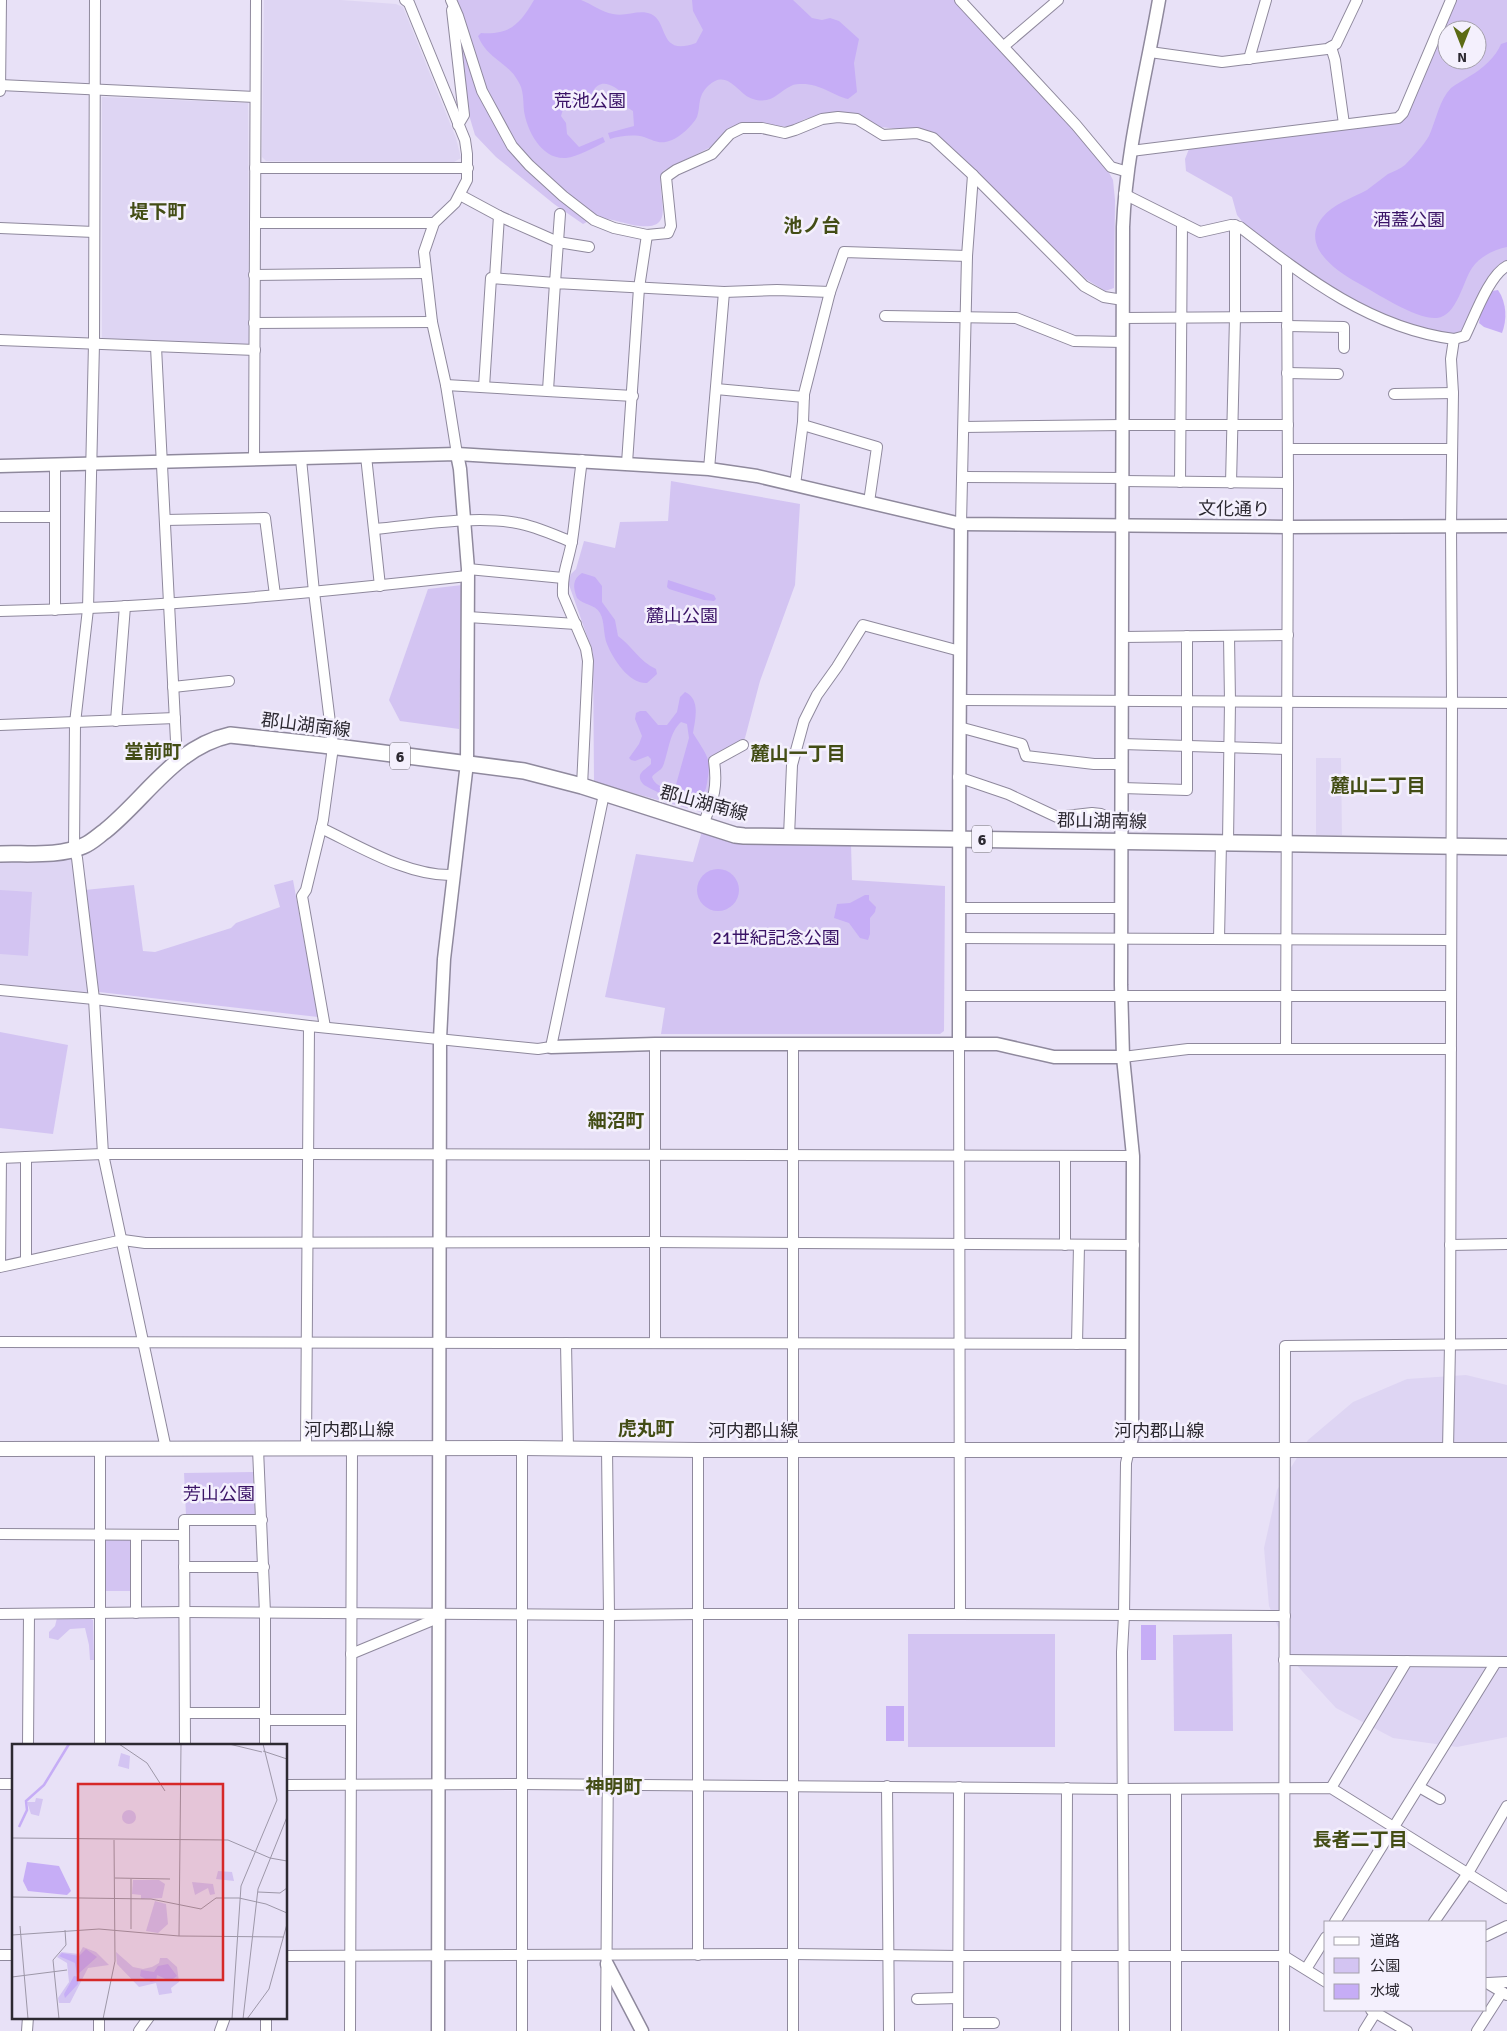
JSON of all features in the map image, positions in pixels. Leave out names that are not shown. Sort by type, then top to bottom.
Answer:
[{"type":"main road","name":"郡山湖南線","points":[[0,854],[74,850],[85,846],[112,825],[177,761],[193,749],[215,738],[230,735],[524,771],[582,786],[735,835],[1507,847]]},
{"type":"main road","name":"河内郡山線","points":[[0,1450],[100,1448],[522,1448],[698,1450],[1507,1450]]},
{"type":"street","points":[[0,91],[1,0]]},
{"type":"street","points":[[94,0],[92,464],[88,609],[75,723],[74,850],[77,858],[94,999],[103,1154],[166,1449]]},
{"type":"street","points":[[254,459],[256,0]]},
{"type":"street","points":[[404,0],[409,3],[465,140],[468,168],[467,180],[460,195],[455,203],[434,223],[424,252],[432,322],[446,385],[457,454],[468,573],[467,763],[444,959],[440,1039],[438,2031]]},
{"type":"street","points":[[450,0],[464,115],[458,124]]},
{"type":"street","points":[[450,0],[458,16],[482,91],[512,146],[543,179],[594,220],[614,228],[647,235],[668,233],[671,226],[666,178],[676,170],[712,154],[730,134],[742,128],[762,128],[785,132],[795,130],[822,118],[857,119],[883,135],[918,133],[932,138],[973,175],[1084,286],[1104,297],[1123,300]]},
{"type":"street","points":[[960,0],[1076,125],[1111,167],[1128,172]]},
{"type":"street","points":[[1004,46],[1058,0]]},
{"type":"street","points":[[1124,2031],[1122,1652],[1126,1463],[1132,1437],[1134,1245],[1133,1156],[1123,1057],[1122,996],[1124,194],[1159,0]]},
{"type":"street","points":[[1249,59],[1266,0]]},
{"type":"street","points":[[1150,52],[1217,62],[1332,47],[1336,44],[1357,0]]},
{"type":"street","points":[[1131,151],[1344,124],[1386,121],[1401,116],[1451,0]]},
{"type":"street","points":[[1332,47],[1344,124]]},
{"type":"street","points":[[0,85],[95,91],[255,97]]},
{"type":"street","points":[[255,168],[468,168]]},
{"type":"street","points":[[960,1614],[958,777],[961,700],[961,524],[967,256],[973,175]]},
{"type":"street","points":[[1124,194],[1200,232],[1231,225],[1240,227],[1315,284],[1347,303],[1384,321],[1419,332],[1454,339],[1465,336],[1490,285],[1501,269],[1507,266]]},
{"type":"street","points":[[460,195],[499,216],[558,242],[589,247]]},
{"type":"street","points":[[548,390],[560,214]]},
{"type":"street","points":[[495,278],[499,216]]},
{"type":"street","points":[[255,223],[434,223]]},
{"type":"street","points":[[1180,482],[1182,223]]},
{"type":"street","points":[[1232,482],[1235,226]]},
{"type":"street","points":[[0,228],[94,232]]},
{"type":"street","points":[[627,463],[640,288],[647,235]]},
{"type":"street","points":[[795,485],[803,425],[804,397],[830,292],[844,252],[967,256]]},
{"type":"street","points":[[1286,1048],[1287,263]]},
{"type":"street","points":[[254,275],[426,273]]},
{"type":"street","points":[[484,387],[491,278],[724,292],[777,290],[830,292]]},
{"type":"street","points":[[710,469],[724,292]]},
{"type":"street","points":[[885,316],[1016,318],[1074,342],[1123,342]]},
{"type":"street","points":[[1123,318],[1235,317],[1344,328],[1344,348]]},
{"type":"street","points":[[254,322],[432,322]]},
{"type":"street","points":[[1448,1450],[1452,702],[1451,359],[1454,339]]},
{"type":"street","points":[[0,340],[255,350]]},
{"type":"street","points":[[156,347],[177,761]]},
{"type":"street","points":[[1287,373],[1338,374]]},
{"type":"street","points":[[446,385],[633,396]]},
{"type":"street","points":[[716,389],[804,397]]},
{"type":"street","points":[[1394,394],[1452,393]]},
{"type":"street","points":[[803,425],[877,447],[869,502]]},
{"type":"street","points":[[964,427],[1288,425]]},
{"type":"street","points":[[1288,450],[1452,449]]},
{"type":"street","name":"文化通り","points":[[0,466],[457,454],[710,469],[757,476],[961,524],[1288,527],[1507,526]]},
{"type":"street","points":[[366,456],[380,586]]},
{"type":"street","points":[[301,459],[314,592],[333,747],[320,828],[306,890],[302,896],[325,1027]]},
{"type":"street","points":[[582,460],[572,542],[563,578],[563,595],[586,649],[588,661],[582,786]]},
{"type":"street","points":[[54,465],[54,610]]},
{"type":"street","points":[[963,477],[1288,483]]},
{"type":"street","points":[[0,517],[54,517]]},
{"type":"street","points":[[165,520],[266,518],[275,595]]},
{"type":"street","points":[[375,529],[464,521],[518,523],[572,542]]},
{"type":"street","points":[[0,611],[88,609],[314,592],[380,586],[468,573],[563,578]]},
{"type":"street","points":[[116,721],[124,606]]},
{"type":"street","points":[[468,617],[576,624]]},
{"type":"street","points":[[789,836],[792,765],[804,721],[818,695],[838,667],[863,625],[960,651]]},
{"type":"street","points":[[1123,636],[1288,635]]},
{"type":"street","points":[[1122,788],[1187,790],[1187,636]]},
{"type":"street","points":[[1219,939],[1230,747],[1230,636]]},
{"type":"street","points":[[173,687],[229,681]]},
{"type":"street","points":[[961,700],[1507,703]]},
{"type":"street","points":[[0,725],[175,718]]},
{"type":"street","points":[[959,727],[1022,744],[1026,756],[1094,764],[1122,764]]},
{"type":"street","points":[[1122,744],[1286,749]]},
{"type":"street","points":[[704,825],[715,794],[717,780],[714,761],[743,745]]},
{"type":"street","points":[[958,777],[1008,794],[1056,816],[1092,813],[1101,814],[1114,820],[1122,820]]},
{"type":"street","points":[[551,1047],[604,794]]},
{"type":"street","points":[[320,828],[413,870],[454,875]]},
{"type":"street","points":[[959,908],[1122,908]]},
{"type":"street","points":[[959,938],[1451,940]]},
{"type":"street","points":[[0,990],[94,999],[310,1026],[538,1049],[655,1044],[997,1044],[1054,1057],[1123,1057],[1188,1049],[1450,1048]]},
{"type":"street","points":[[959,996],[1451,996]]},
{"type":"street","points":[[306,1448],[310,1026]]},
{"type":"street","points":[[655,1044],[655,1343]]},
{"type":"street","points":[[793,1044],[793,2031]]},
{"type":"street","points":[[1133,1156],[103,1154],[1,1158],[0,1267],[122,1240],[145,1243],[308,1244],[654,1242],[1134,1245]]},
{"type":"street","points":[[1065,1156],[1065,1245]]},
{"type":"street","points":[[26,1157],[26,1261]]},
{"type":"street","points":[[1450,1245],[1507,1244]]},
{"type":"street","points":[[1077,1344],[1080,1245]]},
{"type":"street","points":[[0,1342],[1133,1344]]},
{"type":"street","points":[[566,1343],[568,1449]]},
{"type":"street","points":[[1284,2031],[1285,1346],[1507,1344]]},
{"type":"street","points":[[100,1448],[100,1744]]},
{"type":"street","points":[[522,1448],[524,1614],[521,1784],[522,2031]]},
{"type":"street","points":[[258,1449],[266,1613],[265,1744]]},
{"type":"street","points":[[350,2031],[352,1449]]},
{"type":"street","points":[[606,2031],[609,1616],[607,1449]]},
{"type":"street","points":[[698,1450],[698,1955]]},
{"type":"street","points":[[185,1744],[184,1520],[262,1520]]},
{"type":"street","points":[[0,1534],[184,1535]]},
{"type":"street","points":[[136,1535],[136,1613]]},
{"type":"street","points":[[184,1567],[264,1567]]},
{"type":"street","points":[[0,1614],[184,1612],[439,1616],[524,1614],[609,1616],[960,1614],[1285,1616]]},
{"type":"street","points":[[28,1744],[29,1614]]},
{"type":"street","points":[[352,1654],[439,1616]]},
{"type":"street","points":[[1284,1660],[1507,1662]]},
{"type":"street","points":[[1331,1788],[1407,1661]]},
{"type":"street","points":[[1336,1921],[1496,1662]]},
{"type":"street","points":[[185,1714],[352,1720]]},
{"type":"street","points":[[288,1785],[521,1784],[1124,1789],[1331,1788],[1507,1898]]},
{"type":"street","points":[[887,1786],[889,2031]]},
{"type":"street","points":[[959,1787],[958,2027],[994,2023]]},
{"type":"street","points":[[1419,1787],[1440,1799]]},
{"type":"street","points":[[1066,2031],[1067,1788]]},
{"type":"street","points":[[1176,1789],[1176,2031]]},
{"type":"street","points":[[1435,1921],[1468,1873],[1507,1806]]},
{"type":"street","points":[[1487,1936],[1507,1926]]},
{"type":"street","points":[[1306,1969],[1324,1940]]},
{"type":"street","points":[[288,1956],[522,1956],[606,1960],[698,1955],[793,1954],[888,1956],[1284,1956],[1324,1981]]},
{"type":"street","points":[[606,1960],[642,2031]]},
{"type":"street","points":[[1487,1983],[1507,1982]]},
{"type":"street","points":[[1477,2031],[1504,1993],[1487,1984]]},
{"type":"street","points":[[917,1998],[958,1998]]},
{"type":"street","points":[[1364,2031],[1376,2012],[1408,2031]]},
{"type":"street","points":[[27,2031],[28,2018]]},
{"type":"street","points":[[99,2018],[99,2031]]},
{"type":"street","points":[[139,2031],[148,2018]]},
{"type":"street","points":[[220,2031],[225,2018]]},
{"type":"street","points":[[266,2018],[266,2031]]},
{"type":"shaded area","points":[[264,0],[341,0],[396,4],[403,7],[456,138],[461,158],[454,162],[266,161],[262,157]]},
{"type":"shaded area","points":[[102,97],[248,103],[249,345],[102,339]]},
{"type":"shaded area","points":[[1316,758],[1341,758],[1342,835],[1316,835]]},
{"type":"shaded area","points":[[72,858],[88,993],[0,986],[0,861]]},
{"type":"shaded area","points":[[1466,1375],[1507,1385],[1507,1737],[1457,1747],[1393,1738],[1336,1708],[1292,1660],[1269,1606],[1264,1548],[1277,1490],[1308,1440],[1353,1402],[1407,1379]]},
{"type":"green space","name":"荒池公園","points":[[454,0],[954,0],[1106,167],[1113,180],[1115,200],[1114,288],[1105,291],[1086,279],[998,193],[931,132],[880,127],[858,116],[835,113],[805,119],[790,127],[757,124],[663,171],[661,180],[662,216],[659,222],[652,226],[640,226],[602,218],[583,224],[554,204],[496,157],[475,135],[469,115],[453,17]]},
{"type":"green space","name":"酒蓋公園","points":[[1456,0],[1507,0],[1507,262],[1499,264],[1461,331],[1452,334],[1424,330],[1384,317],[1319,282],[1248,229],[1237,215],[1232,197],[1186,171],[1185,159],[1189,149],[1396,123],[1406,116],[1437,44],[1437,70],[1487,70],[1487,20],[1447,20]]},
{"type":"green space","name":"麓山公園","points":[[671,481],[800,504],[795,585],[760,681],[745,738],[742,742],[711,761],[713,780],[704,813],[594,782],[593,653],[568,582],[571,574],[576,569],[584,541],[615,548],[620,522],[668,521]]},
{"type":"green space","points":[[462,585],[459,729],[400,721],[389,700],[428,589]]},
{"type":"green space","name":"21世紀記念公園","points":[[702,831],[851,844],[852,880],[945,886],[944,1031],[940,1034],[661,1034],[665,1008],[605,997],[636,854],[693,862]]},
{"type":"green space","points":[[293,880],[318,1017],[99,992],[85,890],[134,885],[143,951],[155,952],[231,928],[236,923],[280,907],[274,885]]},
{"type":"green space","points":[[0,890],[32,892],[28,956],[0,954]]},
{"type":"green space","points":[[0,1032],[68,1045],[53,1134],[0,1128]]},
{"type":"green space","name":"芳山公園","points":[[253,1472],[255,1515],[186,1515],[184,1473]]},
{"type":"green space","points":[[130,1538],[133,1541],[132,1591],[104,1591],[103,1539]]},
{"type":"green space","points":[[57,1618],[89,1618],[93,1620],[94,1660],[90,1660],[85,1628],[70,1629],[58,1640],[49,1638],[49,1632],[55,1626]]},
{"type":"green space","points":[[908,1634],[1055,1634],[1055,1747],[908,1747]]},
{"type":"green space","points":[[1232,1634],[1233,1731],[1174,1731],[1173,1635]]},
{"type":"water","points":[[534,0],[581,0],[604,12],[613,14],[623,15],[642,12],[651,14],[657,18],[670,42],[675,46],[684,46],[696,43],[703,30],[693,11],[692,0],[793,0],[812,18],[822,20],[830,18],[839,21],[859,39],[854,63],[857,92],[848,99],[809,84],[798,84],[792,85],[770,99],[760,100],[748,97],[732,84],[721,79],[708,86],[702,94],[697,117],[693,124],[675,138],[661,142],[636,136],[610,139],[608,133],[634,126],[633,111],[623,105],[623,94],[620,91],[608,84],[600,84],[593,91],[586,105],[572,104],[564,106],[561,116],[566,123],[567,134],[579,147],[603,137],[605,142],[575,156],[557,157],[550,154],[537,143],[528,127],[520,84],[509,69],[492,56],[478,36],[481,33],[507,30],[519,22]]},
{"type":"water","points":[[1507,42],[1507,247],[1488,254],[1475,264],[1459,297],[1450,311],[1444,316],[1437,318],[1419,315],[1349,278],[1331,265],[1318,248],[1315,238],[1316,228],[1326,213],[1367,190],[1388,174],[1405,165],[1429,136],[1447,93],[1453,86],[1479,70],[1487,70],[1487,63],[1496,54],[1501,44]]},
{"type":"water","points":[[1498,290],[1503,300],[1505,312],[1505,323],[1502,333],[1484,327],[1479,323],[1481,311],[1492,291]]},
{"type":"water","points":[[582,573],[595,577],[602,586],[602,602],[615,620],[618,636],[645,662],[656,669],[657,674],[647,683],[634,679],[622,670],[607,644],[600,613],[577,598],[574,584],[576,578]]},
{"type":"water","points":[[668,580],[714,595],[716,599],[714,601],[704,600],[669,589],[667,587]]},
{"type":"water","points":[[685,692],[693,700],[696,716],[693,733],[709,763],[704,793],[698,799],[690,801],[670,797],[644,785],[640,775],[651,764],[651,759],[648,756],[635,761],[629,758],[642,736],[635,719],[636,713],[646,711],[658,725],[667,725],[677,712],[680,697]],"holes":[[[681,722],[687,724],[689,738],[675,788],[661,787],[652,777],[663,766],[677,726]]]},
{"type":"water","points":[[722,869],[730,872],[736,878],[739,890],[736,902],[730,908],[714,911],[706,908],[700,902],[697,886],[700,878],[706,872]]},
{"type":"water","points":[[865,895],[869,895],[869,900],[876,907],[875,912],[870,918],[868,940],[860,938],[849,923],[834,918],[837,904],[850,903]]},
{"type":"water","points":[[1141,1625],[1156,1625],[1156,1660],[1141,1660]]},
{"type":"water","points":[[886,1706],[904,1706],[904,1741],[886,1741]]},
{"type":"district","name":"堤下町","points":[[158,211]]},
{"type":"district","name":"池ノ台","points":[[812,225]]},
{"type":"district","name":"堂前町","points":[[153,751]]},
{"type":"district","name":"麓山一丁目","points":[[798,753]]},
{"type":"district","name":"麓山二丁目","points":[[1378,785]]},
{"type":"district","name":"細沼町","points":[[616,1120]]},
{"type":"district","name":"虎丸町","points":[[646,1428]]},
{"type":"district","name":"神明町","points":[[614,1786]]},
{"type":"district","name":"長者二丁目","points":[[1360,1839]]}]
